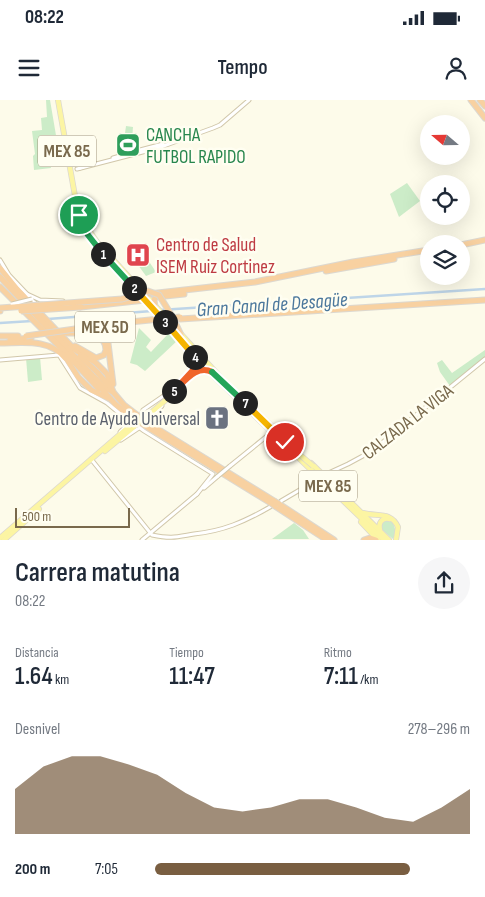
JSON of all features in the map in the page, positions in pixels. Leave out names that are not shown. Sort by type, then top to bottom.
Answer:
[{"type":"highway","points":[[472,100],[485,117]]},
{"type":"highway","points":[[480,100],[485,106]]},
{"type":"highway","points":[[470,244],[485,242]]},
{"type":"highway","points":[[37,306],[92,300],[148,301],[154,300],[157,297],[246,284],[353,262],[420,252]]},
{"type":"highway","points":[[148,301],[420,253]]},
{"type":"highway","points":[[0,273],[17,289],[34,315]]},
{"type":"highway","points":[[0,273],[34,315]]},
{"type":"highway","points":[[0,282],[42,323],[125,413],[334,540]]},
{"type":"highway","points":[[0,287],[34,315]]},
{"type":"highway","name":"MEX 85","points":[[0,308],[122,299],[148,290],[161,296],[181,334]]},
{"type":"highway","points":[[0,292],[34,315]]},
{"type":"highway","name":"MEX 5D","points":[[0,341],[110,324],[485,299]]},
{"type":"highway","points":[[0,308],[82,306],[106,301]]},
{"type":"highway","name":"MEX 5D","points":[[0,336],[62,335],[180,318]]},
{"type":"highway","points":[[42,323],[96,358],[104,355],[106,344],[101,337],[93,333],[62,335]]},
{"type":"highway","points":[[42,323],[74,372],[91,390],[112,401]]},
{"type":"highway","points":[[42,323],[97,372],[121,403],[146,422],[275,504],[327,540]]},
{"type":"highway","points":[[43,334],[58,329],[81,326],[96,326],[102,329],[108,335],[113,392]]},
{"type":"highway","points":[[62,335],[74,349],[95,362],[107,374],[113,392]]},
{"type":"highway","points":[[0,341],[38,344],[52,348],[63,356],[74,375],[88,390],[103,396]]},
{"type":"highway","points":[[364,540],[370,538],[377,540]]},
{"type":"main road","name":"MEX 85","points":[[58,100],[76,201],[83,226],[93,243],[134,288],[181,334],[202,365],[220,380]]},
{"type":"main road","points":[[165,145],[77,169],[165,145],[220,125],[249,100]]},
{"type":"main road","name":"MEX 85","points":[[76,201],[91,234],[198,357],[273,431],[389,540]]},
{"type":"main road","points":[[0,260],[9,275],[34,303],[44,307],[82,306]]},
{"type":"main road","points":[[130,297],[134,293],[134,288]]},
{"type":"main road","points":[[27,294],[40,300],[106,301],[130,297],[148,301]]},
{"type":"main road","points":[[0,308],[32,299],[45,303],[60,301]]},
{"type":"main road","points":[[54,302],[82,306]]},
{"type":"main road","points":[[0,360],[59,355],[80,388],[107,403],[134,425],[213,475],[197,494]]},
{"type":"main road","points":[[198,357],[195,368],[175,390],[151,418],[143,414],[143,410],[175,390],[197,370],[211,371],[285,442],[314,466]]},
{"type":"main road","name":"CALZADA LA VIGA","points":[[149,534],[172,538],[204,534],[244,521],[322,476],[372,451],[485,359]]},
{"type":"main road","points":[[3,538],[103,450],[198,371],[202,365]]},
{"type":"main road","points":[[103,450],[110,442],[134,425]]},
{"type":"main road","name":"MEX 85","points":[[273,431],[314,466],[354,511],[384,540]]},
{"type":"main road","points":[[142,540],[273,431]]},
{"type":"main road","points":[[92,460],[149,534]]},
{"type":"main road","points":[[354,511],[358,519],[377,540]]},
{"type":"main road","points":[[360,511],[391,518],[398,527],[395,540]]},
{"type":"main road","points":[[382,533],[379,527],[380,522],[384,518],[390,519],[396,529],[395,540]]},
{"type":"green space","points":[[46,100],[50,100],[59,153],[49,156],[51,168],[34,170],[33,156],[35,154],[32,131],[42,130],[41,118],[47,117]]},
{"type":"green space","points":[[126,126],[133,127],[131,152],[125,154],[123,148]]},
{"type":"green space","points":[[407,183],[420,201],[399,217],[390,194]]},
{"type":"green space","points":[[146,257],[156,272],[146,276],[138,265]]},
{"type":"green space","points":[[168,327],[178,340],[145,371],[137,365],[130,363],[139,328],[151,340],[146,347],[151,352],[168,334],[165,330]]},
{"type":"green space","points":[[485,350],[485,359],[450,386],[440,372],[437,363],[442,360],[452,373]]},
{"type":"green space","points":[[40,357],[42,380],[28,382],[26,358]]},
{"type":"green space","points":[[383,519],[392,521],[395,530],[393,539],[380,528]]},
{"type":"green space","points":[[294,523],[303,530],[309,539],[272,539]]},
{"type":"waterway","name":"Gran Canal de Desagüe","points":[[160,310],[485,289]]},
{"type":"waterway","name":"Gran Canal de Desagüe","points":[[48,319],[152,311]]},
{"type":"waterway","name":"Gran Canal de Desagüe","points":[[0,323],[32,321]]},
{"type":"place","name":"CANCHA FUTBOL RAPIDO","points":[[128,145]]},
{"type":"place","name":"Centro de Salud ISEM Ruiz Cortinez","points":[[138,255]]},
{"type":"place","name":"Centro de Ayuda Universal","points":[[217,418]]},
{"type":"route","points":[[79,215],[83,226],[94,244],[197,360],[195,368],[173,392],[197,370],[209,370],[285,442]]}]
